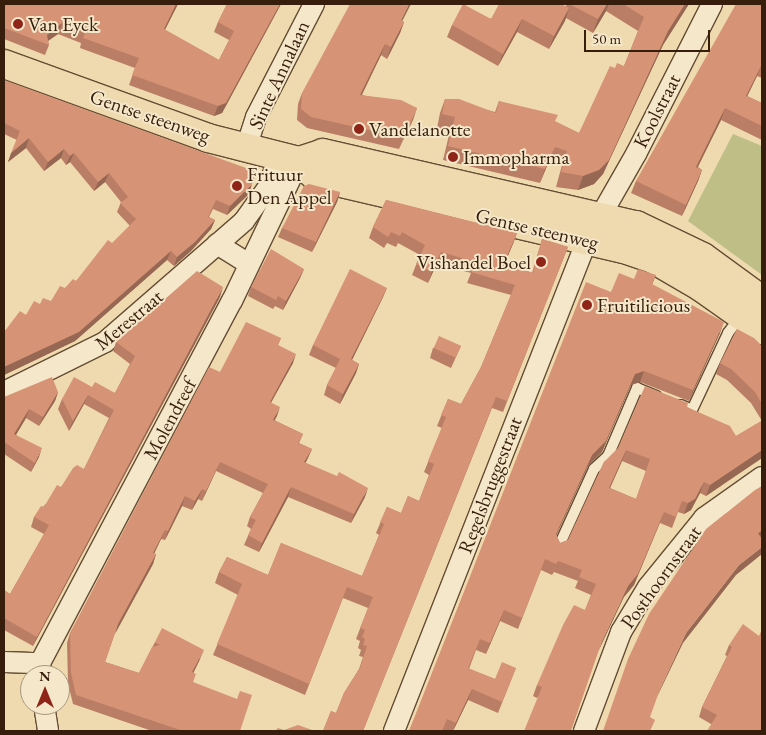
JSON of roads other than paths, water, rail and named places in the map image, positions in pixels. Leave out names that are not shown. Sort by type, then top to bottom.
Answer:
[{"type":"main road","name":"Gentse steenweg","points":[[4,64],[200,135],[289,159],[316,177],[593,229],[636,226],[675,241],[703,257],[755,315]]},
{"type":"street","name":"Sinte Annalaan","points":[[246,148],[256,117],[314,4]]},
{"type":"street","name":"Koolstraat","points":[[593,229],[712,4]]},
{"type":"street","name":"Merestraat","points":[[4,392],[99,347],[244,221],[289,159]]},
{"type":"street","name":"Molendreef","points":[[42,665],[232,301],[289,159]]},
{"type":"street","name":"Regelsbruggestraat","points":[[394,731],[593,229]]},
{"type":"street","points":[[217,244],[248,263]]},
{"type":"street","name":"Posthoornstraat","points":[[584,731],[620,632],[648,587],[704,518],[762,477]]},
{"type":"street","points":[[4,662],[20,665]]},
{"type":"street","points":[[46,715],[48,731]]},
{"type":"lane","points":[[558,548],[594,469],[608,456],[637,388],[696,412],[728,333],[755,315]]},
{"type":"place","name":"Van Eyck","points":[[18,24]]},
{"type":"place","name":"Vandelanotte","points":[[359,129]]},
{"type":"place","name":"Immopharma","points":[[453,157]]},
{"type":"place","name":"Frituur Den Appel","points":[[237,186]]},
{"type":"place","name":"Vishandel Boel","points":[[541,262]]},
{"type":"place","name":"Fruitilicious","points":[[587,305]]}]
